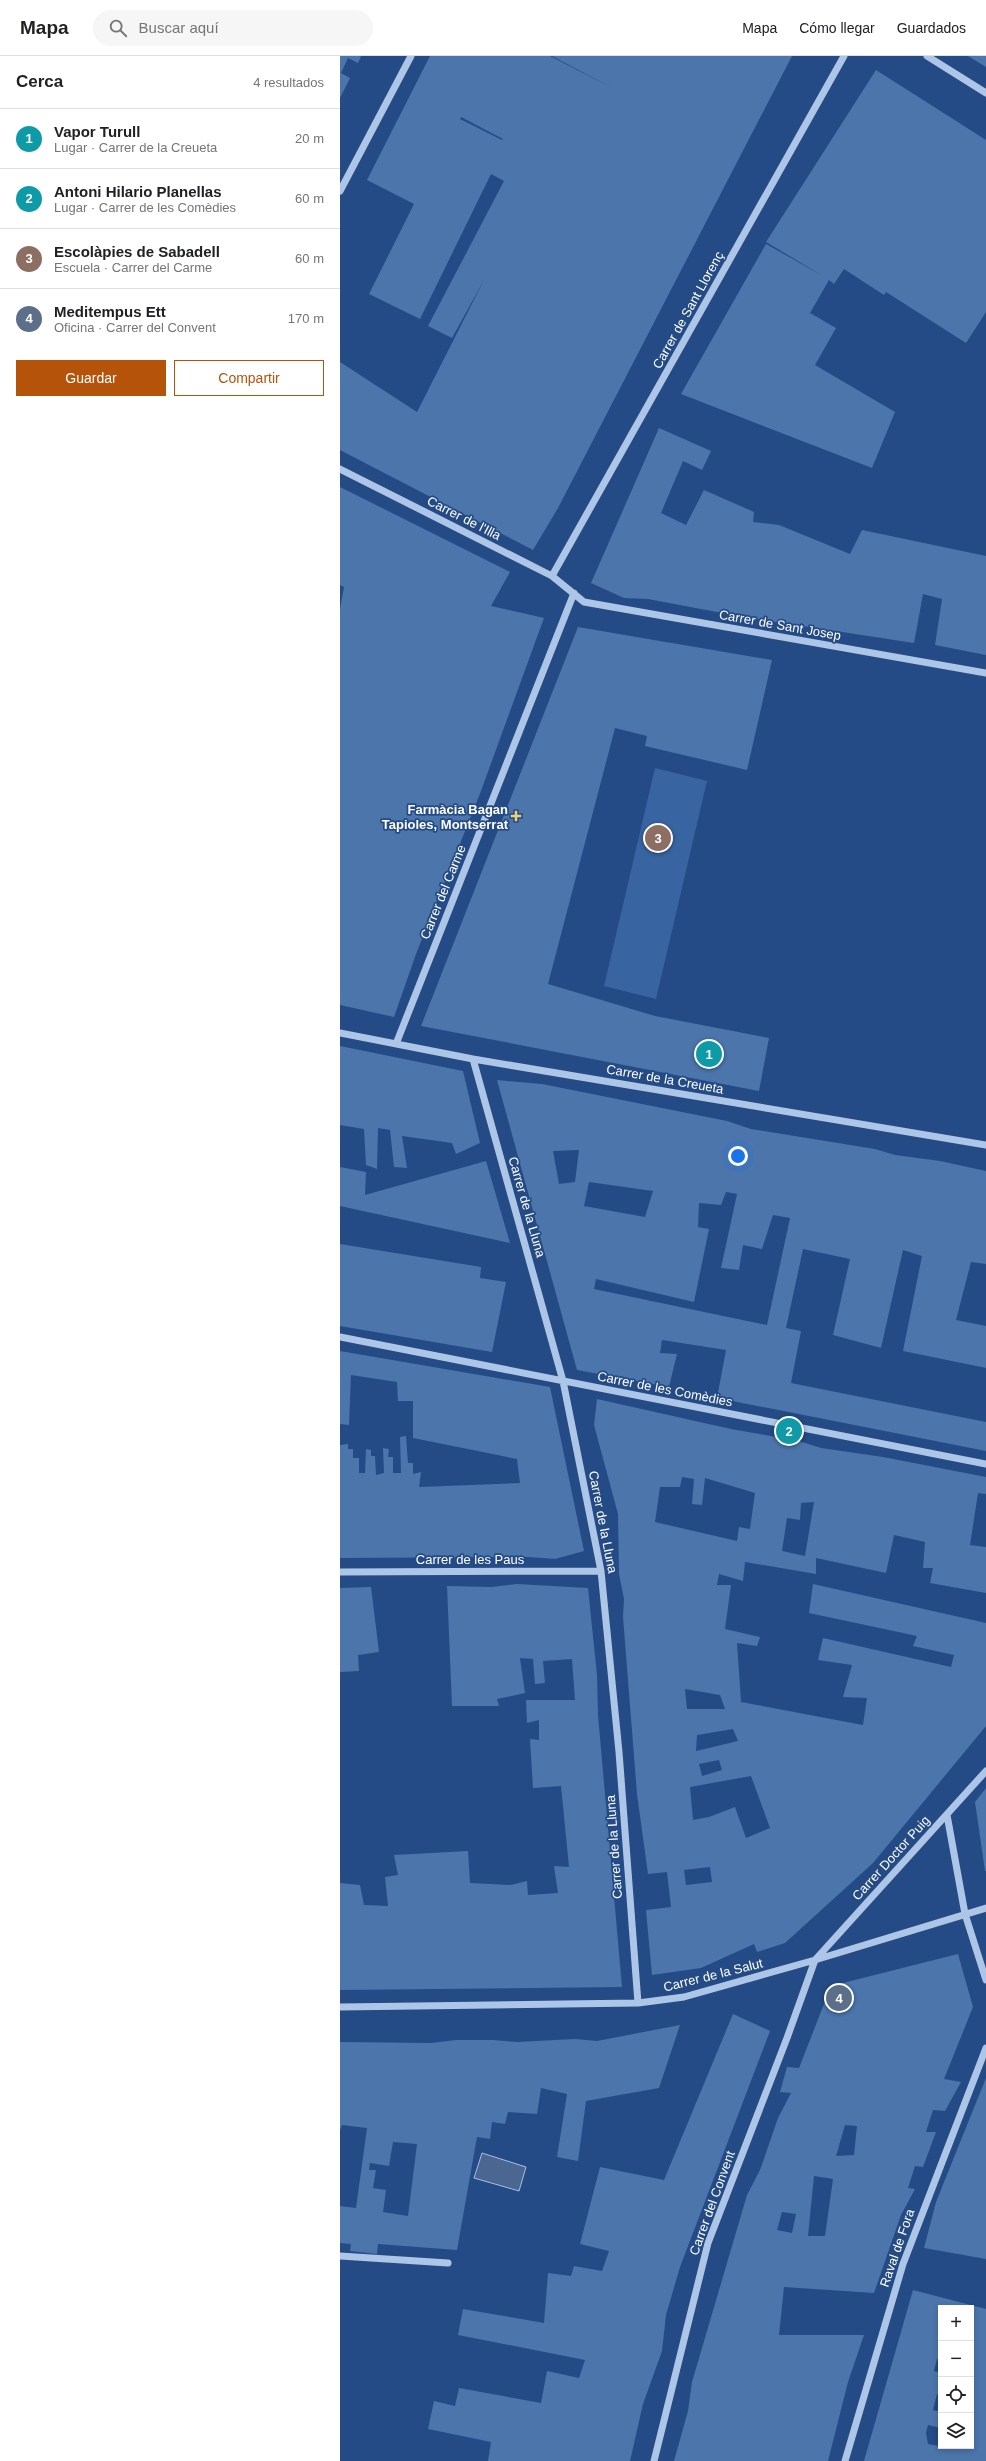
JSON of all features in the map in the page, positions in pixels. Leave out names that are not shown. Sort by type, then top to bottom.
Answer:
[{"type":"street","points":[[340,191],[411,56]]},
{"type":"street","name":"Carrer de Sant Llorenç","points":[[552,576],[844,56]]},
{"type":"street","points":[[928,56],[986,93]]},
{"type":"street","name":"Carrer de l'Illa","points":[[340,469],[552,576],[574,593]]},
{"type":"street","name":"Carrer de Sant Josep","points":[[574,593],[584,602],[986,673]]},
{"type":"street","name":"Carrer del Carme","points":[[396,1044],[574,593]]},
{"type":"street","name":"Carrer de la Creueta","points":[[340,1033],[473,1059],[986,1145]]},
{"type":"street","name":"Carrer de la Lluna","points":[[473,1059],[563,1382],[601,1571],[619,1752],[638,2003]]},
{"type":"street","name":"Carrer de les Comèdies","points":[[340,1337],[986,1464]]},
{"type":"street","name":"Carrer de les Paus","points":[[340,1572],[601,1571]]},
{"type":"street","name":"Carrer Doctor Puig","points":[[814,1960],[986,1771]]},
{"type":"street","points":[[947,1815],[965,1914],[986,1980]]},
{"type":"street","name":"Carrer de la Salut","points":[[340,2007],[638,2003],[684,1997],[814,1960],[986,1908]]},
{"type":"street","name":"Carrer del Convent","points":[[654,2461],[708,2242],[787,2038],[814,1960]]},
{"type":"street","name":"Raval de Fora","points":[[845,2461],[903,2264],[986,2048]]},
{"type":"street","points":[[340,2256],[448,2263]]},
{"type":"shaded area","points":[[655,768],[707,781],[656,999],[604,986]]},
{"type":"shaded area","points":[[482,2153],[526,2167],[519,2191],[474,2178]]},
{"type":"building","points":[[340,56],[361,56],[358,63],[348,58],[341,73],[350,78],[340,98]]},
{"type":"building","points":[[430,56],[550,56],[616,90],[552,56],[792,56],[558,508],[533,550],[340,450],[340,362],[417,412],[485,278],[452,338],[428,326],[504,181],[491,174],[420,319],[369,294],[414,204],[367,180]],"holes":[[[461,117],[503,139],[502,140],[460,119]]]},
{"type":"building","points":[[968,56],[986,56],[986,67]]},
{"type":"building","points":[[876,70],[986,140],[986,312],[966,343],[886,292],[884,295],[844,269],[834,284],[829,280],[810,313],[836,328],[815,365],[895,412],[872,468],[681,394],[766,244],[823,276],[766,242]]},
{"type":"building","points":[[659,428],[711,451],[702,470],[683,461],[661,513],[686,525],[704,490],[754,512],[753,522],[779,525],[850,554],[862,530],[986,556],[986,655],[935,645],[942,599],[923,594],[914,643],[738,616],[648,599],[624,598],[591,583]]},
{"type":"building","points":[[340,487],[510,572],[491,606],[544,618],[481,791],[416,954],[394,1017],[340,1005],[340,609],[344,587],[340,585]]},
{"type":"building","points":[[578,627],[772,660],[747,770],[645,746],[647,736],[615,728],[548,984],[655,1016],[769,1038],[759,1091],[421,1026]]},
{"type":"building","points":[[340,1046],[463,1071],[480,1143],[456,1154],[452,1143],[402,1136],[407,1168],[394,1167],[390,1130],[378,1128],[377,1169],[366,1165],[364,1129],[340,1125]]},
{"type":"building","points":[[497,1080],[542,1084],[727,1121],[751,1129],[875,1149],[895,1155],[940,1161],[986,1171],[986,1264],[971,1262],[956,1320],[986,1326],[986,1368],[903,1351],[922,1256],[903,1250],[881,1348],[833,1335],[850,1259],[803,1249],[786,1328],[801,1331],[791,1383],[986,1422],[986,1451],[717,1398],[726,1350],[662,1340],[660,1353],[677,1354],[669,1387],[577,1370]],"holes":[[[579,1150],[575,1182],[559,1184],[553,1151]],[[589,1182],[653,1191],[645,1217],[584,1206]],[[726,1192],[737,1194],[721,1268],[739,1270],[743,1245],[762,1249],[773,1215],[790,1218],[767,1325],[594,1289],[596,1279],[694,1302],[709,1229],[698,1227],[699,1203],[721,1205]]]},
{"type":"building","points":[[486,1161],[510,1243],[340,1206],[340,1167],[366,1172],[365,1195]]},
{"type":"building","points":[[340,1244],[481,1267],[480,1278],[506,1282],[492,1352],[340,1326]]},
{"type":"building","points":[[340,1351],[550,1387],[584,1551],[555,1559],[529,1557],[340,1558],[340,1445],[348,1444],[348,1449],[353,1449],[353,1458],[359,1458],[359,1473],[365,1473],[366,1449],[371,1450],[371,1456],[375,1456],[376,1475],[384,1473],[383,1448],[389,1449],[388,1457],[393,1457],[393,1473],[401,1473],[400,1437],[406,1436],[408,1463],[413,1463],[413,1474],[421,1472],[419,1487],[520,1483],[517,1459],[413,1438],[413,1401],[398,1401],[397,1382],[351,1375],[349,1425],[340,1424]]},
{"type":"building","points":[[597,1399],[731,1429],[799,1441],[821,1448],[883,1457],[986,1477],[986,1494],[978,1493],[970,1545],[986,1547],[986,1593],[930,1583],[933,1568],[923,1568],[925,1542],[894,1535],[886,1573],[816,1558],[816,1574],[745,1562],[743,1581],[719,1574],[717,1585],[731,1585],[725,1629],[760,1637],[757,1646],[737,1643],[741,1702],[863,1725],[867,1698],[843,1697],[852,1665],[818,1660],[823,1638],[951,1667],[954,1655],[913,1646],[917,1636],[809,1613],[813,1584],[986,1623],[986,1726],[873,1863],[785,1943],[757,1952],[754,1944],[701,1968],[652,1975],[646,1910],[671,1907],[667,1872],[648,1874],[637,1794],[623,1617],[624,1599],[619,1574],[618,1514],[594,1425]],"holes":[[[682,1477],[694,1479],[692,1504],[702,1505],[705,1478],[755,1493],[750,1529],[739,1527],[737,1541],[655,1522],[660,1487],[680,1487]],[[814,1502],[805,1556],[782,1551],[787,1518],[800,1520],[801,1503]],[[685,1689],[720,1695],[725,1709],[687,1709]],[[733,1729],[738,1741],[696,1751],[697,1735]],[[719,1760],[722,1770],[702,1776],[699,1764]],[[751,1776],[770,1828],[746,1838],[735,1807],[709,1817],[693,1820],[690,1787]],[[710,1867],[712,1882],[686,1885],[684,1870]]]},
{"type":"building","points":[[517,1584],[588,1588],[597,1675],[598,1715],[622,1987],[340,1990],[340,1883],[360,1885],[364,1905],[388,1906],[385,1877],[398,1875],[394,1855],[468,1851],[470,1883],[511,1885],[527,1881],[528,1895],[558,1893],[554,1866],[569,1867],[561,1786],[533,1788],[530,1739],[539,1740],[539,1720],[527,1723],[526,1700],[575,1700],[572,1659],[543,1661],[545,1683],[535,1684],[533,1659],[520,1658],[525,1693],[497,1699],[499,1706],[452,1706],[447,1586],[492,1587]]},
{"type":"building","points":[[371,1587],[379,1652],[358,1655],[359,1671],[340,1672],[340,1588]]},
{"type":"building","points":[[986,1788],[986,1871],[985,1871],[975,1802]]},
{"type":"building","points":[[958,1954],[973,2007],[944,2079],[961,2082],[945,2111],[933,2110],[926,2132],[936,2132],[923,2167],[915,2166],[908,2188],[915,2189],[901,2215],[874,2293],[784,2287],[779,2335],[864,2335],[848,2382],[828,2461],[674,2461],[688,2411],[692,2382],[747,2195],[760,2170],[778,2118],[791,2093],[780,2092],[787,2067],[799,2068],[831,1986]],"holes":[[[845,2125],[857,2126],[854,2155],[836,2156]],[[814,2176],[833,2179],[825,2236],[808,2236]],[[782,2212],[796,2214],[792,2233],[777,2230]]]},
{"type":"building","points":[[733,2014],[770,2031],[680,2267],[666,2315],[662,2351],[643,2404],[630,2461],[488,2461],[491,2442],[428,2429],[434,2401],[455,2406],[459,2388],[541,2403],[547,2371],[579,2378],[585,2360],[458,2335],[463,2309],[544,2323],[548,2273],[571,2276],[574,2266],[602,2271],[609,2251],[580,2244],[600,2167],[664,2180]]},
{"type":"building","points":[[680,2025],[659,2088],[586,2101],[578,2161],[557,2157],[567,2094],[541,2088],[537,2114],[508,2112],[505,2124],[492,2122],[490,2139],[477,2137],[457,2250],[378,2244],[377,2254],[350,2251],[351,2244],[340,2243],[340,2206],[356,2208],[367,2128],[342,2125],[340,2130],[340,2042],[431,2043],[456,2040],[493,2040],[517,2042],[575,2039],[597,2041]],"holes":[[[393,2142],[417,2144],[408,2216],[383,2212],[386,2190],[373,2188],[376,2170],[369,2170],[370,2163],[389,2166]]]},
{"type":"building","points":[[986,2078],[986,2259],[924,2248],[936,2202]]},
{"type":"building","points":[[913,2290],[971,2305],[938,2305],[938,2359],[934,2371],[938,2372],[938,2394],[933,2410],[938,2411],[938,2427],[928,2425],[926,2433],[928,2444],[938,2446],[938,2449],[974,2449],[974,2306],[986,2309],[986,2461],[864,2461]]},
{"type":"place","name":"Farmàcia Bagan Tapioles, Montserrat","points":[[516,816]]},
{"type":"place","name":"Escolàpies de Sabadell","points":[[658,838]]},
{"type":"place","name":"Vapor Turull","points":[[709,1054]]},
{"type":"place","name":"Antoni Hilario Planellas","points":[[789,1431]]},
{"type":"place","name":"Meditempus Ett","points":[[839,1998]]}]
